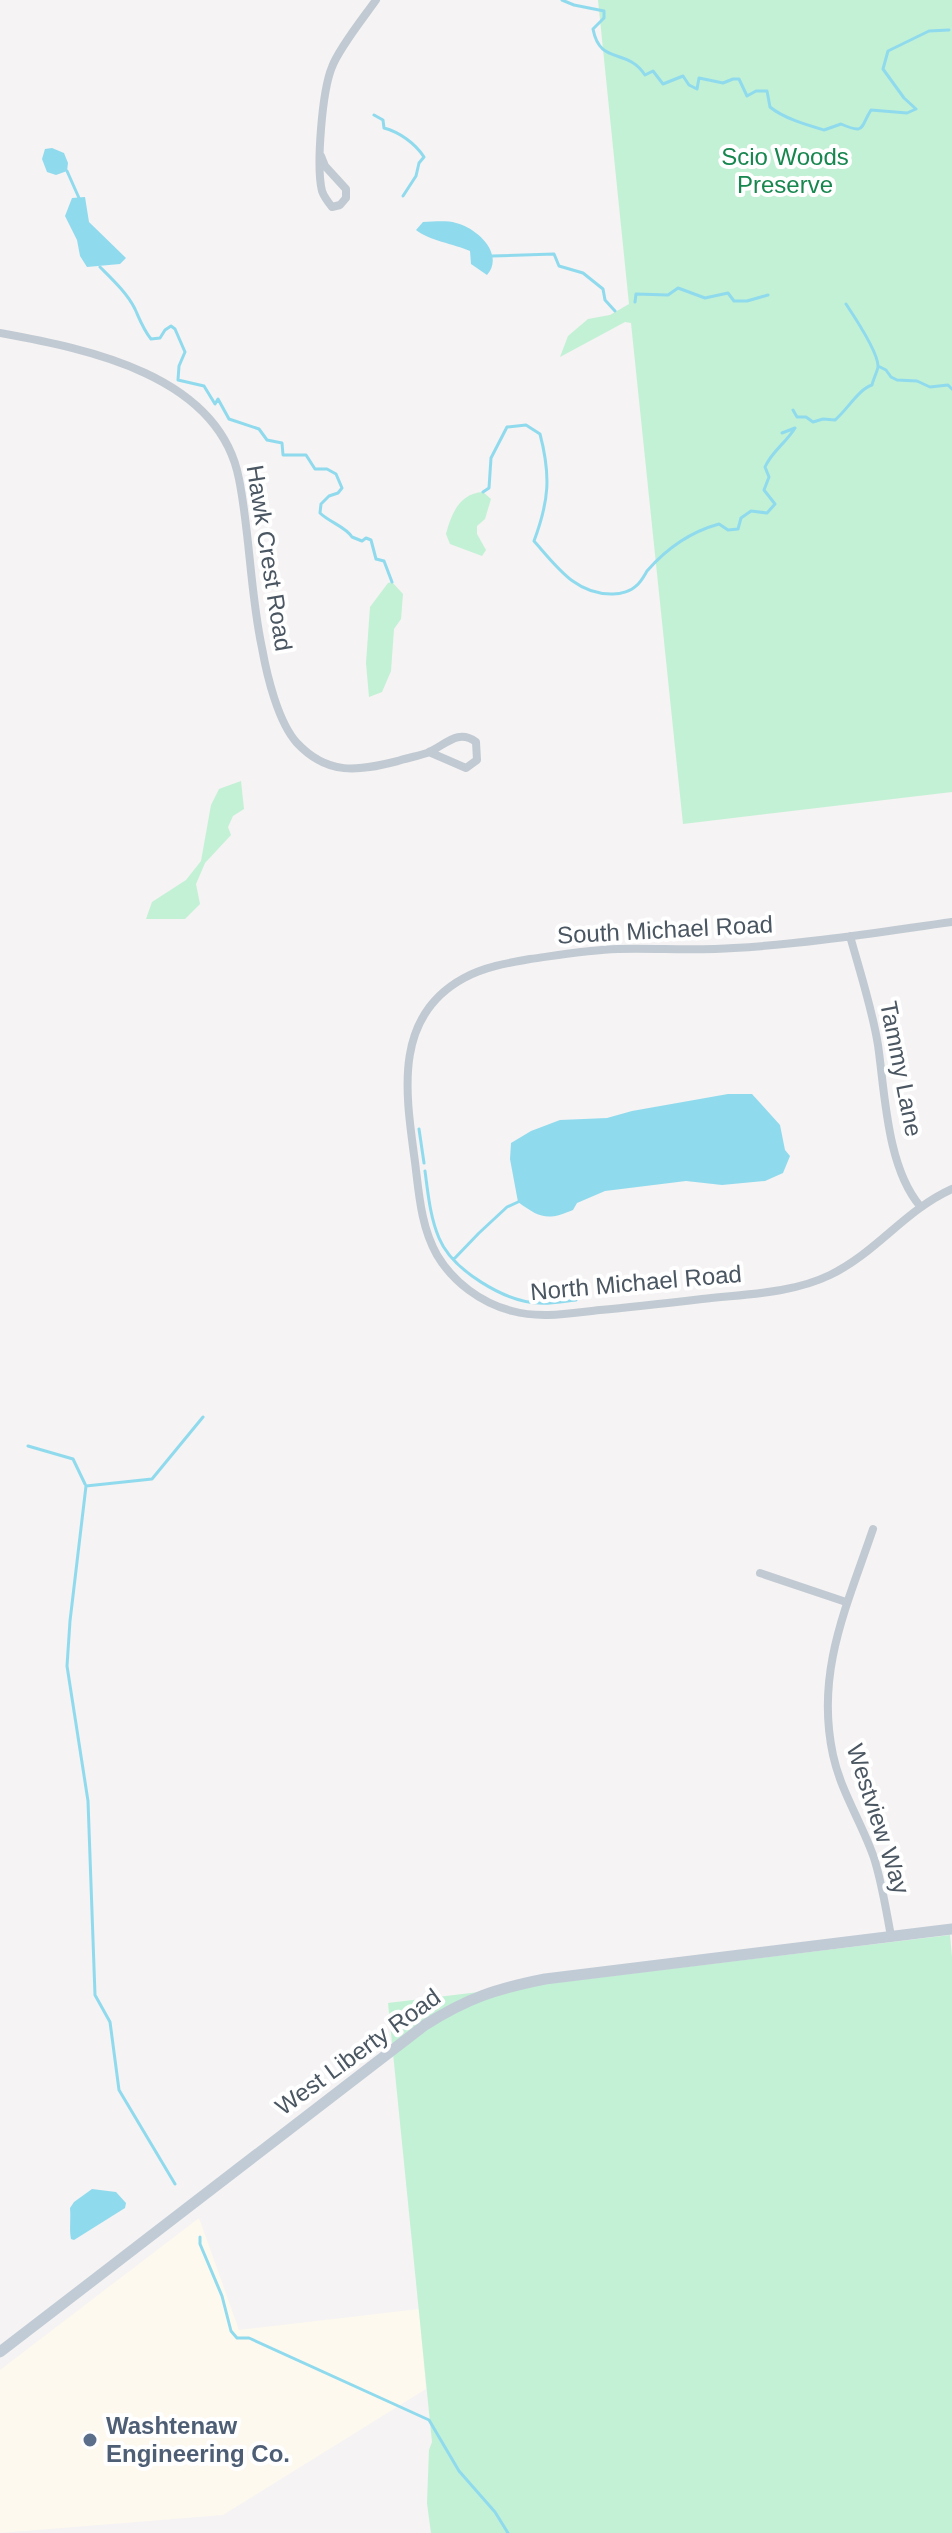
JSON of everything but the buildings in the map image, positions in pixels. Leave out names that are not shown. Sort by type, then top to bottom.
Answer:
[{"type":"main road","name":"West Liberty Road","points":[[0,2352],[425,2025],[459,2004],[508,1986],[545,1979],[952,1929]]},
{"type":"street","points":[[321,156],[325,166],[346,189],[346,198],[337,207],[332,207],[326,200],[322,189],[321,156],[325,94],[332,66],[376,0]]},
{"type":"street","name":"Hawk Crest Road","points":[[0,333],[85,352],[145,373],[184,395],[207,414],[223,438],[239,478],[254,609],[264,662],[283,721],[295,742],[313,757],[348,771],[429,752],[460,736],[468,736],[476,742],[478,752],[477,760],[466,768],[429,752]]},
{"type":"street","name":"South Michael Road","points":[[406,1087],[408,1059],[429,1008],[449,987],[475,973],[500,965],[598,950],[736,948],[952,922]]},
{"type":"street","name":"Tammy Lane","points":[[850,936],[874,1029],[888,1125],[904,1179],[920,1206]]},
{"type":"street","name":"North Michael Road","points":[[406,1087],[421,1207],[433,1246],[460,1283],[483,1299],[511,1311],[550,1315],[780,1290],[806,1284],[827,1277],[867,1254],[920,1206],[952,1189]]},
{"type":"street","name":"Westview Way","points":[[873,1529],[846,1602],[832,1656],[828,1694],[831,1742],[840,1779],[873,1856],[891,1936]]},
{"type":"street","points":[[760,1573],[846,1602]]},
{"type":"shaded area","points":[[199,2218],[239,2330],[419,2309],[426,2389],[223,2515],[0,2533],[0,2370]]},
{"type":"green space","name":"Scio Woods Preserve","points":[[598,0],[952,0],[952,792],[683,824],[631,323],[625,322],[560,357],[568,336],[588,319],[610,315],[629,304]]},
{"type":"green space","points":[[483,492],[491,499],[485,519],[477,526],[477,534],[486,550],[482,556],[450,544],[446,534],[454,512],[463,500]]},
{"type":"green space","points":[[392,582],[403,594],[401,619],[394,629],[391,671],[382,692],[369,697],[366,663],[370,607]]},
{"type":"green space","points":[[241,781],[244,809],[233,816],[228,827],[231,835],[205,863],[196,884],[200,904],[185,919],[146,919],[152,902],[186,880],[201,861],[211,805],[219,789]]},
{"type":"green space","points":[[950,1935],[952,2533],[431,2533],[427,2503],[432,2442],[388,2003]]},
{"type":"water","points":[[52,148],[64,153],[67,171],[56,175],[47,172],[42,159],[45,149]]},
{"type":"water","points":[[85,197],[89,222],[126,258],[120,264],[87,267],[80,256],[77,240],[65,216],[72,198]]},
{"type":"water","points":[[423,222],[456,223],[480,236],[493,259],[487,275],[471,264],[470,251],[427,237],[416,230]]},
{"type":"water","points":[[728,1094],[752,1094],[780,1125],[785,1150],[790,1156],[783,1173],[765,1181],[722,1185],[686,1181],[605,1191],[577,1203],[573,1210],[550,1217],[532,1212],[518,1202],[510,1159],[511,1143],[531,1131],[560,1120],[607,1118]]},
{"type":"water","points":[[92,2189],[116,2192],[126,2203],[125,2208],[71,2239],[70,2208]]},
{"type":"waterway","points":[[562,0],[604,11],[604,18],[593,29],[602,48],[630,61],[645,75],[653,71],[663,84],[683,76],[689,85],[697,89],[699,78],[723,83],[739,79],[747,96],[756,91],[767,91],[770,107],[775,111],[824,130],[841,124],[859,129],[871,110],[907,113],[916,109],[883,69],[888,51],[929,31],[949,30]]},
{"type":"waterway","points":[[374,115],[383,120],[384,128],[406,139],[424,157],[403,196]]},
{"type":"waterway","points":[[67,171],[79,198]]},
{"type":"waterway","points":[[492,256],[554,254],[559,266],[583,273],[603,289],[605,300],[615,311]]},
{"type":"waterway","points":[[100,267],[128,297],[151,339],[160,338],[171,326],[175,329],[185,352],[179,366],[178,380],[204,386],[215,404],[218,399],[229,419],[259,429],[267,440],[282,443],[283,455],[306,455],[315,469],[327,469],[336,474],[342,488],[321,504],[320,513],[352,537],[371,540],[376,559],[384,561],[392,582]]},
{"type":"waterway","points":[[635,302],[636,294],[668,295],[678,288],[705,298],[728,293],[734,301],[768,295]]},
{"type":"waterway","points":[[793,410],[797,417],[806,417],[813,422],[835,420],[863,390],[872,385],[878,367],[875,353],[846,304]]},
{"type":"waterway","points":[[878,366],[897,380],[917,381],[930,387],[948,385],[952,389]]},
{"type":"waterway","points":[[483,492],[489,488],[491,458],[507,427],[526,425],[540,434],[547,488],[534,541],[578,585],[600,593],[619,593],[634,588],[663,555],[689,536],[719,524],[728,530],[738,529],[741,518],[751,511],[767,513],[775,504],[764,490],[769,477],[765,467],[795,428],[782,433]]},
{"type":"waterway","points":[[419,1129],[424,1163]]},
{"type":"waterway","points":[[425,1171],[431,1213],[439,1238],[455,1262],[481,1282],[511,1297],[539,1303],[576,1300]]},
{"type":"waterway","points":[[454,1259],[507,1207],[518,1202]]},
{"type":"waterway","points":[[175,2184],[119,2090],[110,2022],[95,1995],[88,1801],[67,1666],[86,1486],[152,1479],[203,1417]]},
{"type":"waterway","points":[[28,1446],[73,1459],[85,1484]]},
{"type":"waterway","points":[[200,2237],[200,2244],[222,2296],[231,2331],[237,2338],[249,2338],[429,2420],[459,2471],[495,2512],[508,2533]]},
{"type":"place","name":"Washtenaw Engineering Co.","points":[[90,2440]]}]
